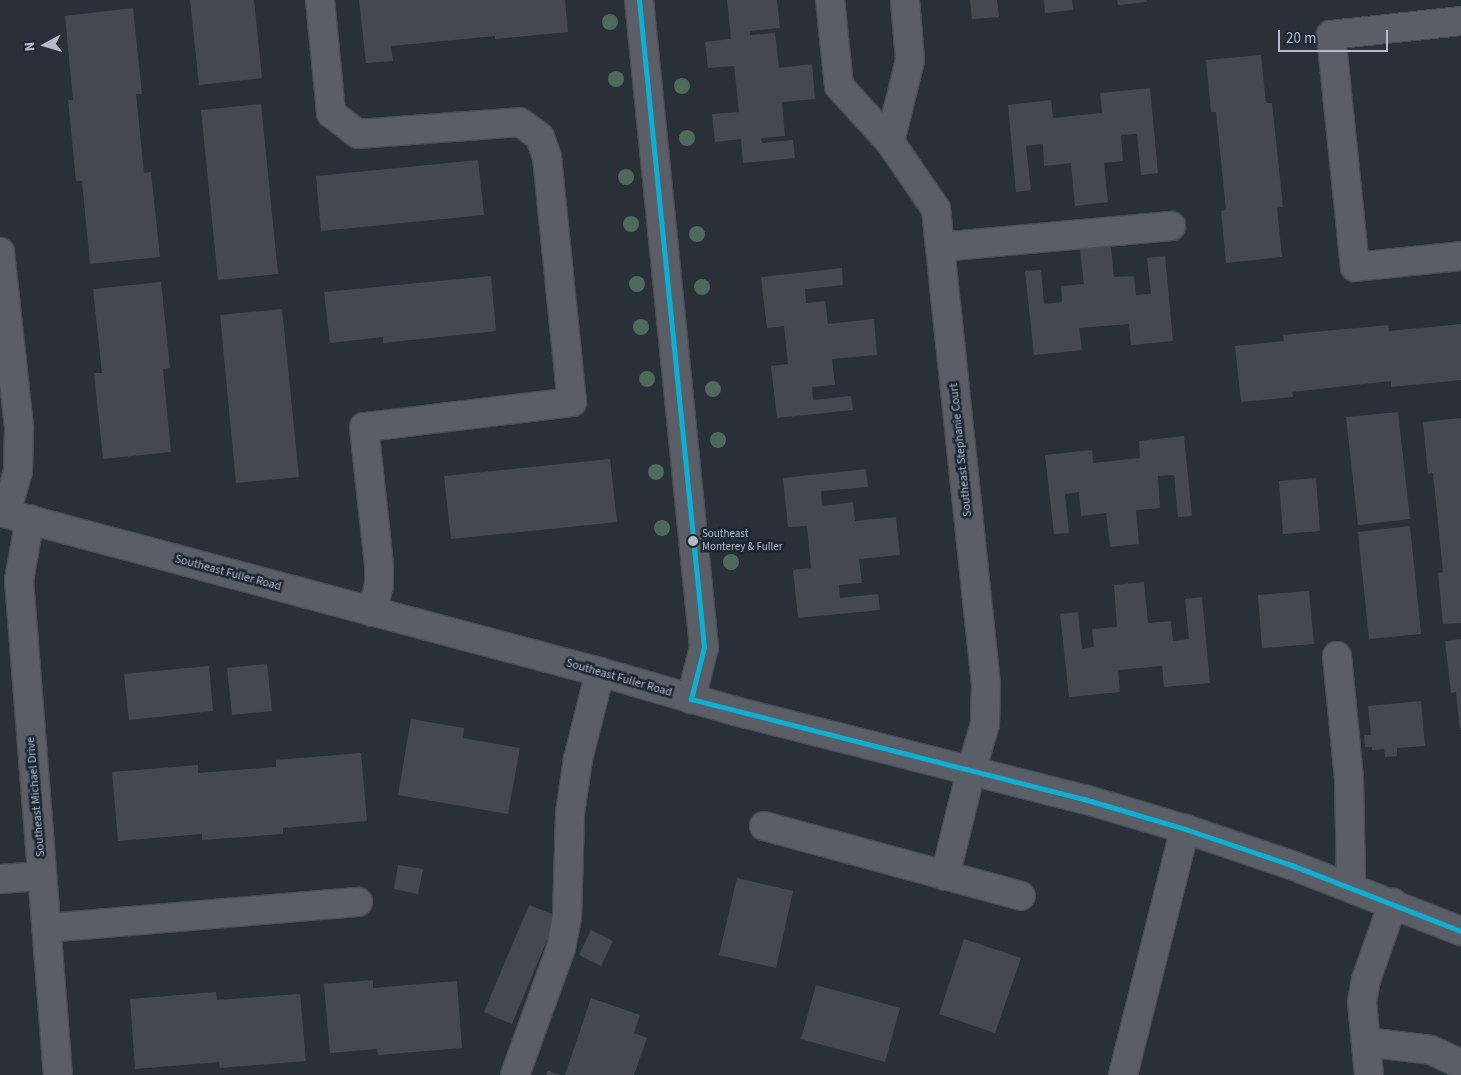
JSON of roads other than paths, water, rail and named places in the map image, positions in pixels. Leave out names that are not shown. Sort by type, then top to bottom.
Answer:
[{"type":"street","points":[[320,0],[331,113],[358,134],[520,122],[540,137],[547,157],[572,402],[364,427],[379,566],[379,585],[372,612]]},
{"type":"street","points":[[639,0],[704,647],[691,699]]},
{"type":"street","name":"Southeast Stephanie Court","points":[[830,0],[839,86],[890,142],[936,209],[986,684],[985,724],[971,771],[945,876]]},
{"type":"street","points":[[890,142],[910,60],[905,0]]},
{"type":"street","points":[[1461,21],[1331,35],[1355,267],[1461,256]]},
{"type":"street","points":[[940,247],[1171,226]]},
{"type":"street","name":"Southeast Michael Drive","points":[[0,252],[19,428],[18,471],[12,515],[19,580],[58,1075]]},
{"type":"street","name":"Southeast Fuller Road","points":[[12,515],[600,672],[691,699],[1084,799],[1185,829],[1393,903],[1461,931]]},
{"type":"street","points":[[1336,656],[1349,779],[1351,888]]},
{"type":"street","points":[[515,1075],[561,948],[567,917],[570,813],[578,759],[600,672]]},
{"type":"street","points":[[764,826],[1021,896]]},
{"type":"street","points":[[1123,1075],[1185,829]]},
{"type":"street","points":[[0,879],[42,876]]},
{"type":"street","points":[[47,928],[358,902]]},
{"type":"street","points":[[1369,1075],[1362,1002],[1366,980],[1393,903]]},
{"type":"street","points":[[1366,1042],[1431,1050],[1461,1064]]},
{"type":"place","name":"Southeast Monterey & Fuller","points":[[693,541]]}]
